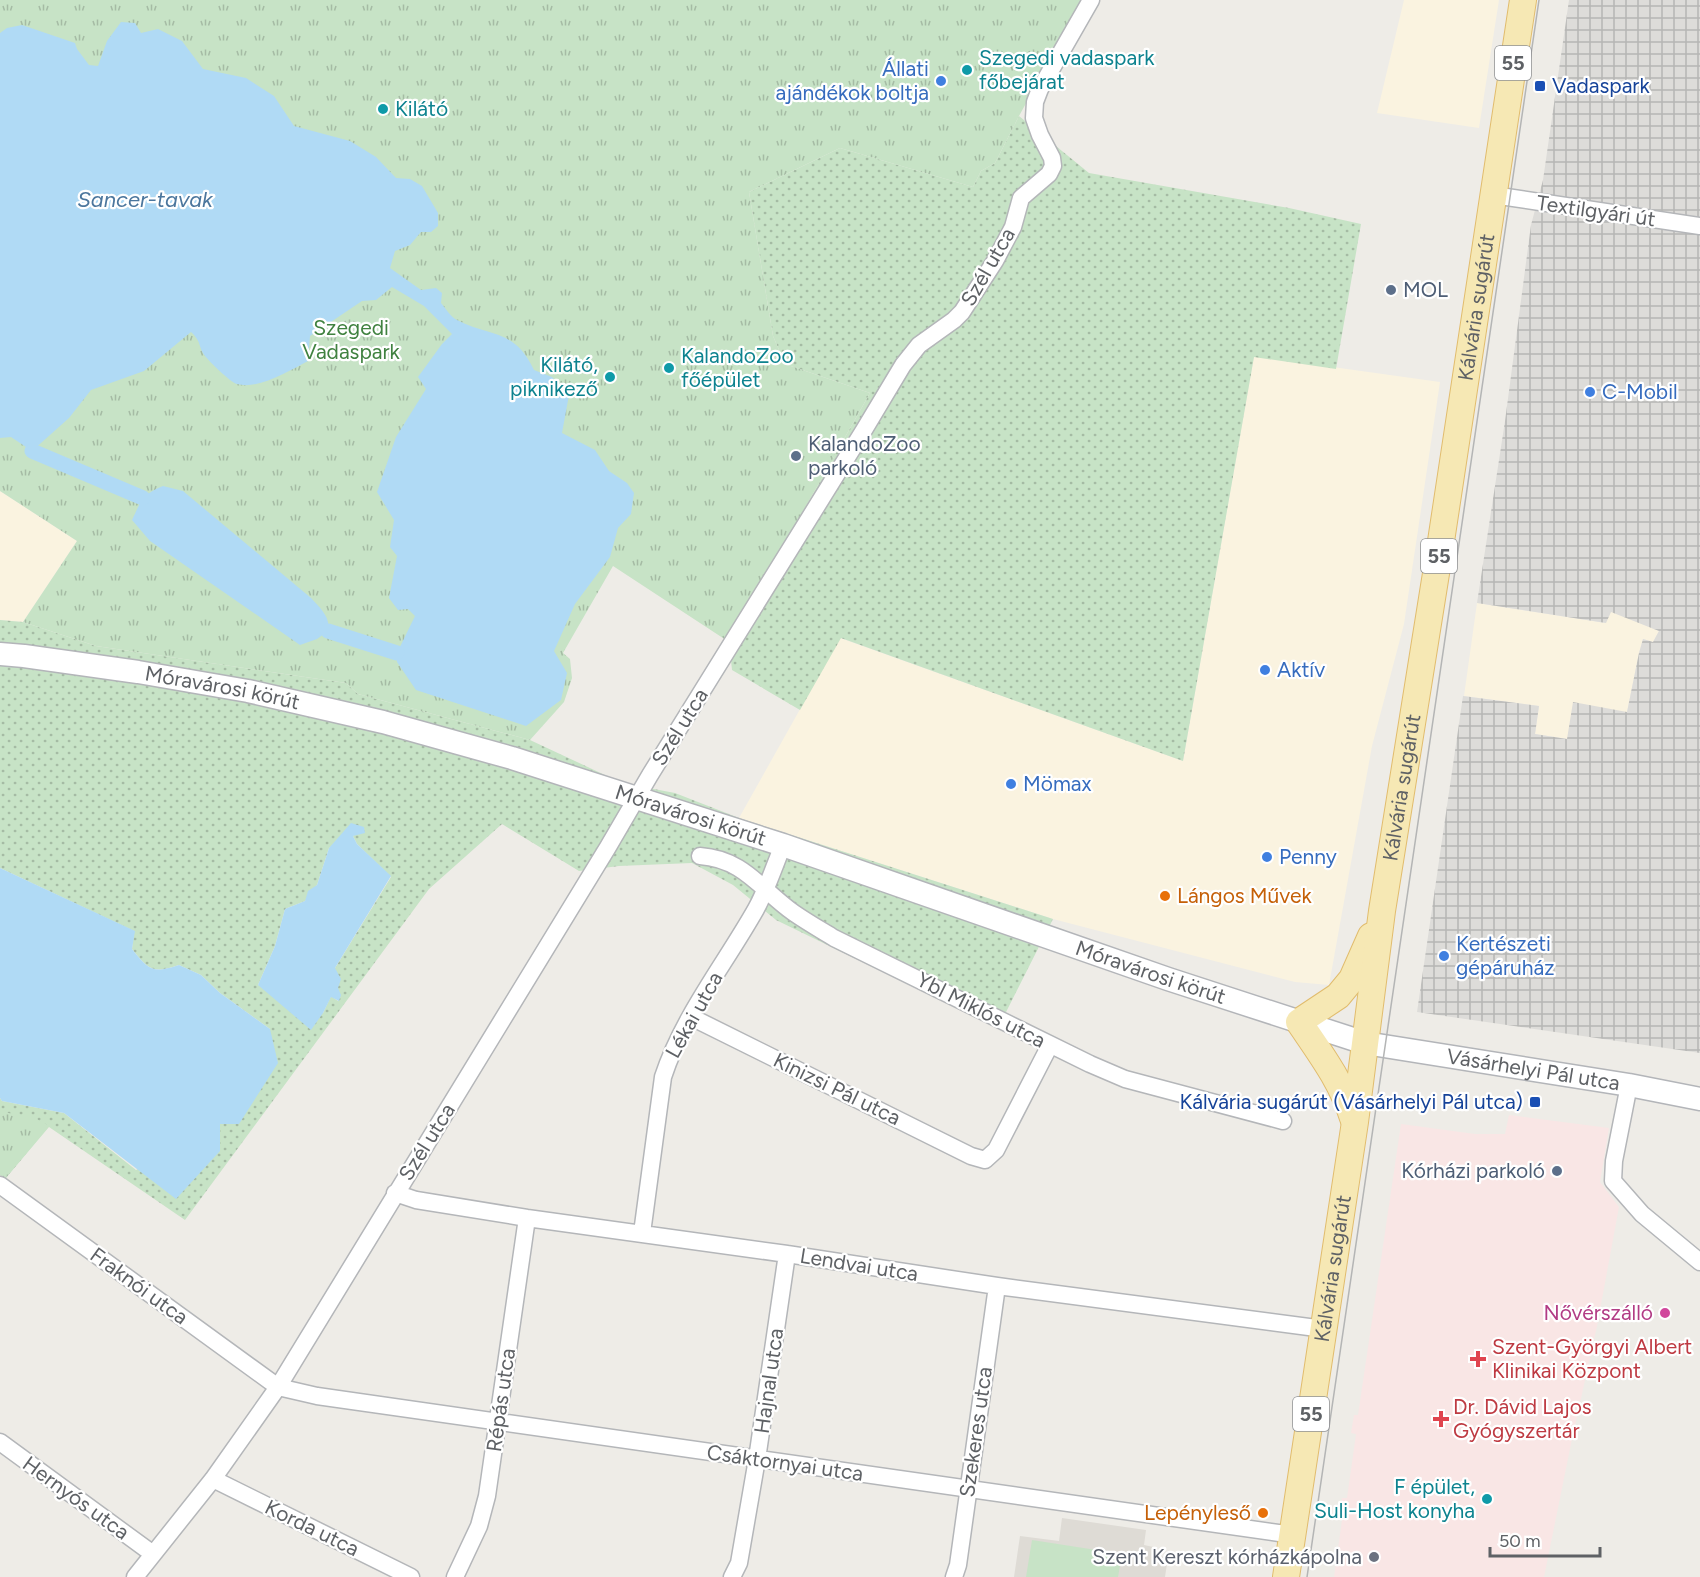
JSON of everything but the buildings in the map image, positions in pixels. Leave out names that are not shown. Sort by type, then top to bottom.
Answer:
[{"type":"main road","name":"Kálvária sugárút","points":[[1286,1577],[1355,1122],[1382,911],[1440,549],[1523,0]]},
{"type":"main road","name":"Móravárosi körút","points":[[0,654],[138,672],[248,691],[383,722],[491,752],[783,845],[1168,979],[1365,1043]]},
{"type":"main road","points":[[1355,1122],[1336,1075],[1299,1022],[1338,996],[1352,979],[1382,911]]},
{"type":"main road","name":"Vásárhelyi Pál utca","points":[[1365,1043],[1629,1085],[1700,1099]]},
{"type":"street","name":"Szél utca","points":[[135,1577],[213,1479],[278,1386],[903,365],[919,345],[962,312],[995,261],[1013,227],[1021,198],[1049,174],[1053,166],[1053,158],[1036,126],[1035,102],[1040,89],[1091,0]]},
{"type":"street","name":"Textilgyári út","points":[[1493,195],[1700,226]]},
{"type":"street","name":"Lékai utca","points":[[642,1233],[663,1077],[671,1052],[755,909],[783,845]]},
{"type":"street","name":"Ybl Miklós utca","points":[[700,856],[730,862],[756,880],[795,914],[834,938],[1050,1045],[1125,1079],[1283,1121]]},
{"type":"street","name":"Kinizsi Pál utca","points":[[691,1017],[971,1156],[985,1160],[996,1150],[1050,1045]]},
{"type":"street","points":[[1629,1085],[1614,1161],[1613,1181],[1642,1214],[1700,1262]]},
{"type":"street","name":"Fraknói utca","points":[[0,1185],[278,1386]]},
{"type":"street","name":"Lendvai utca","points":[[395,1193],[416,1200],[527,1218],[997,1286],[1324,1329]]},
{"type":"street","name":"Répás utca","points":[[455,1577],[479,1526],[487,1496],[527,1218]]},
{"type":"street","name":"Hajnal utca","points":[[732,1577],[739,1563],[758,1459],[787,1254]]},
{"type":"street","name":"Szekeres utca","points":[[954,1577],[958,1564],[997,1286]]},
{"type":"street","name":"Csáktornyai utca","points":[[278,1386],[317,1396],[1293,1535]]},
{"type":"street","name":"Hernyós utca","points":[[0,1442],[153,1554]]},
{"type":"street","name":"Korda utca","points":[[213,1479],[411,1577]]},
{"type":"shaded area","points":[[1404,0],[1499,0],[1479,128],[1377,113]]},
{"type":"shaded area","points":[[1569,0],[1700,0],[1700,1053],[1417,1012],[1463,696],[1539,706],[1535,734],[1567,739],[1573,702],[1627,712],[1643,639],[1653,642],[1659,631],[1611,612],[1606,623],[1477,603],[1505,421],[1531,225],[1543,180]]},
{"type":"shaded area","points":[[1254,356],[1440,382],[1404,624],[1372,746],[1329,985],[1295,982],[1053,919],[739,818],[840,638],[1183,761]]},
{"type":"shaded area","points":[[0,491],[77,541],[23,622],[0,620]]},
{"type":"shaded area","points":[[1477,603],[1605,623],[1611,611],[1659,631],[1653,642],[1643,639],[1627,712],[1568,739],[1535,734],[1539,706],[1464,696]]},
{"type":"shaded area","name":"Szent-Györgyi Albert Klinikai Központ","points":[[1509,1115],[1609,1128],[1600,1182],[1619,1207],[1597,1326],[1544,1577],[1334,1577],[1343,1513],[1340,1513],[1342,1498],[1347,1498],[1356,1434],[1351,1433],[1354,1415],[1358,1415],[1401,1124],[1475,1134],[1505,1134]]},
{"type":"shaded area","points":[[1062,1518],[1146,1530],[1144,1545],[1158,1548],[1157,1556],[1168,1557],[1165,1577],[1014,1577],[1020,1536],[1059,1541]]},
{"type":"green space","name":"Szegedi Vadaspark","points":[[0,0],[1083,0],[995,163],[981,171],[973,187],[840,148],[749,192],[773,336],[785,364],[870,393],[729,642],[613,566],[563,653],[570,659],[572,678],[564,702],[530,740],[358,694],[346,683],[96,646],[23,622],[77,541],[0,491]]},
{"type":"green space","points":[[1019,116],[1089,173],[1289,208],[1361,224],[1336,369],[1254,357],[1183,761],[841,638],[800,710],[732,670],[729,642],[870,393],[785,364],[773,336],[749,192],[840,148],[973,187],[981,171],[995,163]]},
{"type":"green space","points":[[0,620],[23,622],[96,646],[346,683],[358,694],[530,740],[622,783],[675,793],[739,818],[1053,919],[998,1028],[776,920],[733,885],[692,863],[619,866],[579,871],[502,824],[429,889],[185,1220],[49,1127],[5,1179],[0,1175],[0,1098],[2,1101],[64,1113],[136,1170],[220,1123],[270,1029],[220,993],[201,975],[179,965],[163,969],[147,966],[132,949],[134,931],[0,868]],"holes":[[[363,827],[353,836],[357,844],[391,877],[335,968],[338,1001],[331,996],[323,1013],[258,985],[275,946],[285,909],[305,901],[317,885],[329,848]]]},
{"type":"green space","points":[[0,1110],[30,1117],[49,1126],[5,1179],[0,1175]]},
{"type":"green space","points":[[1032,1540],[1122,1554],[1118,1577],[1026,1577]]},
{"type":"water","name":"Sancer-tavak","points":[[121,22],[135,23],[141,33],[158,29],[182,41],[203,69],[246,78],[274,96],[294,126],[350,141],[376,157],[396,178],[410,179],[422,186],[438,213],[438,226],[431,232],[421,232],[410,245],[395,251],[390,268],[421,290],[436,288],[442,293],[441,303],[455,319],[510,340],[526,357],[534,370],[552,377],[569,395],[562,433],[595,450],[609,471],[627,483],[634,493],[631,514],[618,528],[610,557],[575,604],[554,651],[567,673],[561,700],[526,726],[416,690],[397,662],[397,653],[415,616],[408,609],[398,610],[389,598],[397,556],[390,547],[394,520],[377,492],[396,437],[426,389],[418,377],[452,334],[424,306],[392,287],[376,300],[362,301],[310,336],[308,361],[264,382],[245,385],[234,382],[220,372],[205,356],[191,332],[144,371],[91,390],[69,418],[32,451],[11,437],[0,438],[0,33],[7,28],[22,25],[75,43],[89,65],[98,66],[107,41]]},
{"type":"water","points":[[163,486],[183,491],[311,598],[326,617],[328,631],[317,639],[300,645],[150,541],[132,520],[143,499]]},
{"type":"water","points":[[351,823],[364,827],[365,833],[353,836],[357,844],[391,876],[335,968],[341,979],[338,988],[341,995],[339,1001],[331,997],[311,1030],[258,985],[275,946],[285,909],[305,901],[308,891],[317,885],[329,848]]},
{"type":"water","points":[[0,868],[135,931],[132,949],[147,966],[163,969],[179,965],[201,975],[220,993],[270,1029],[278,1063],[239,1124],[220,1124],[220,1151],[176,1199],[64,1113],[2,1101],[0,1098]]},
{"type":"waterway","points":[[32,451],[143,498]]},
{"type":"waterway","points":[[328,631],[397,653]]},
{"type":"tram line","points":[[1307,1577],[1539,0]]},
{"type":"place","name":"Szegedi vadaspark főbejárat","points":[[967,70]]},
{"type":"place","name":"Állati ajándékok boltja","points":[[941,81]]},
{"type":"place","name":"Vadaspark","points":[[1540,86]]},
{"type":"place","name":"Kilátó","points":[[383,109]]},
{"type":"place","name":"MOL","points":[[1391,290]]},
{"type":"place","name":"KalandoZoo főépület","points":[[669,368]]},
{"type":"place","name":"Kilátó, piknikező","points":[[610,377]]},
{"type":"place","name":"C-Mobil","points":[[1590,392]]},
{"type":"place","name":"KalandoZoo parkoló","points":[[796,456]]},
{"type":"place","name":"Aktív","points":[[1265,670]]},
{"type":"place","name":"Mömax","points":[[1011,784]]},
{"type":"place","name":"Penny","points":[[1267,857]]},
{"type":"place","name":"Lángos Művek","points":[[1165,896]]},
{"type":"place","name":"Kertészeti gépáruház","points":[[1444,956]]},
{"type":"place","name":"Kálvária sugárút (Vásárhelyi Pál utca)","points":[[1535,1102]]},
{"type":"place","name":"Kórházi parkoló","points":[[1557,1171]]},
{"type":"place","name":"Nővérszálló","points":[[1665,1313]]},
{"type":"place","name":"Szent-Györgyi Albert Klinikai Központ","points":[[1478,1359]]},
{"type":"place","name":"Dr. Dávid Lajos Gyógyszertár","points":[[1441,1419]]},
{"type":"place","name":"F épület, Suli-Host konyha","points":[[1487,1499]]},
{"type":"place","name":"Lepényleső","points":[[1263,1513]]},
{"type":"place","name":"Szent Kereszt kórházkápolna","points":[[1374,1557]]}]
